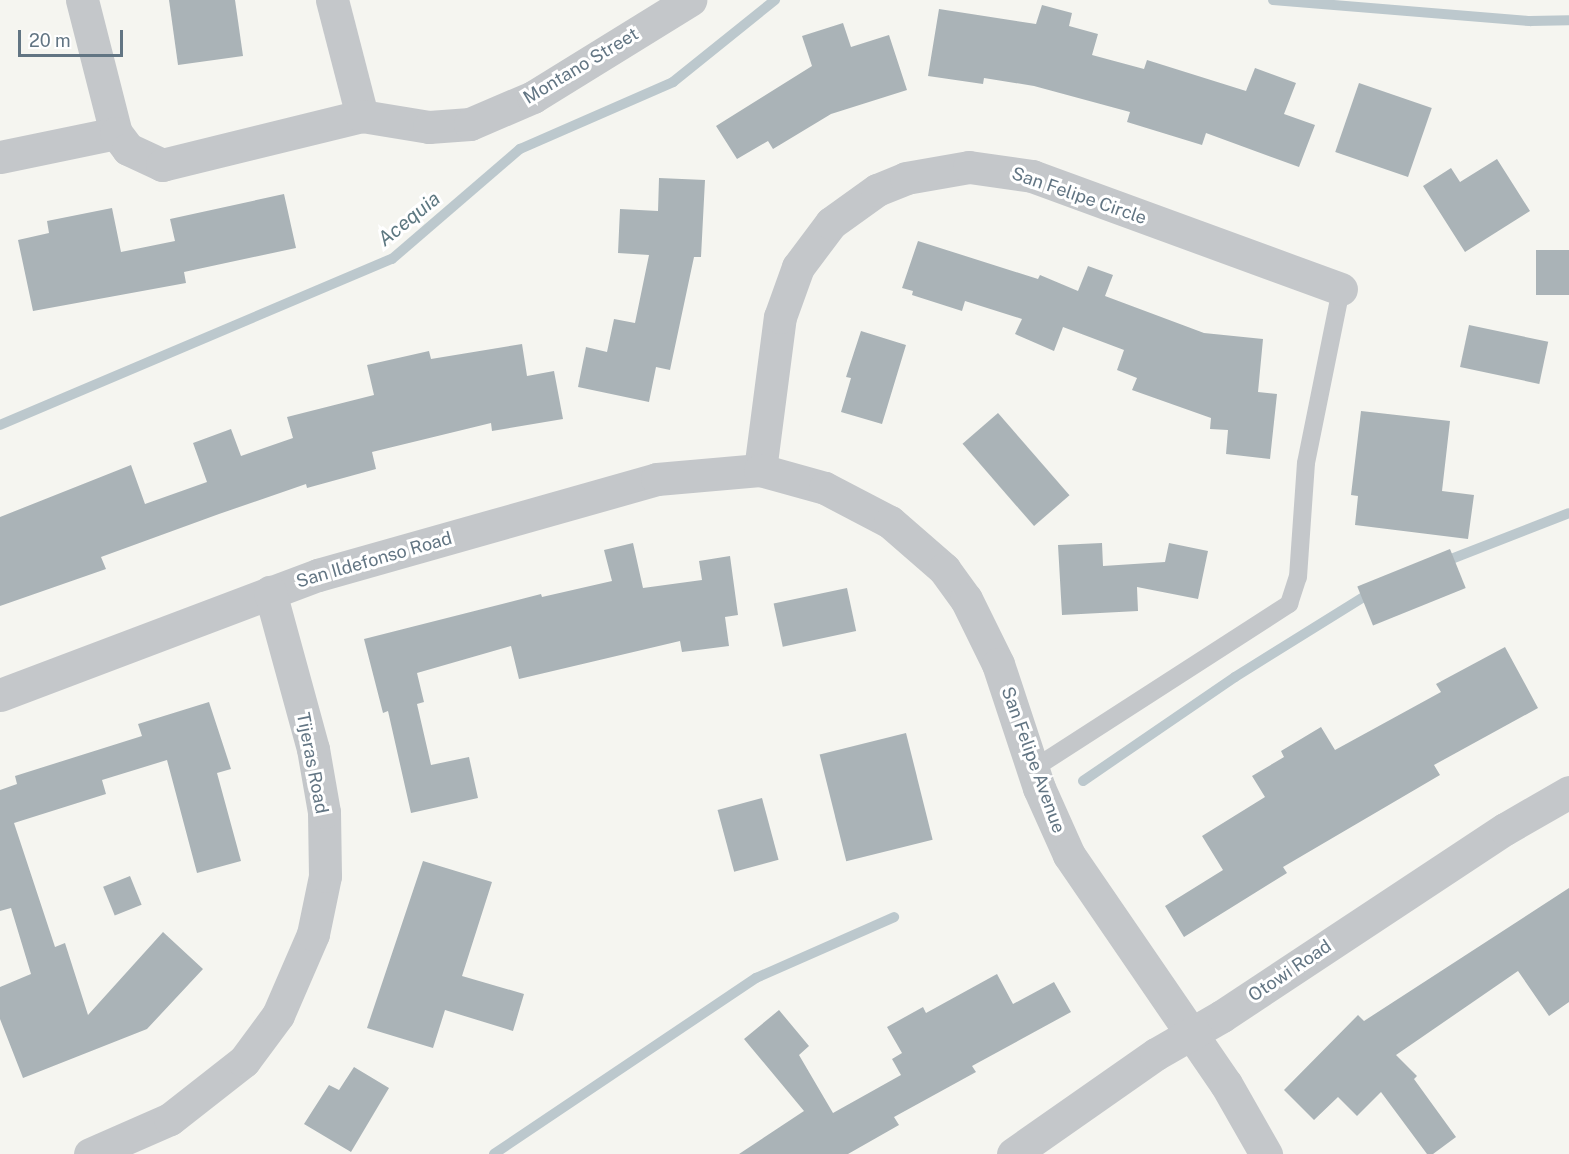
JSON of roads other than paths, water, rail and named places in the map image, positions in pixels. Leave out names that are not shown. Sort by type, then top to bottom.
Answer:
[{"type":"street","points":[[82,0],[116,133],[128,149],[162,165],[362,116],[332,0]]},
{"type":"street","name":"Montano Street","points":[[362,116],[429,127],[470,124],[533,97],[690,0]]},
{"type":"street","points":[[0,157],[116,133]]},
{"type":"street","name":"San Felipe Circle","points":[[760,470],[780,317],[798,267],[831,223],[853,205],[906,178],[969,167],[1032,176],[1341,289]]},
{"type":"street","name":"San Ildefonso Road","points":[[0,695],[270,592],[362,561],[657,479],[760,470]]},
{"type":"street","name":"San Felipe Avenue","points":[[760,470],[808,482],[858,502],[890,522],[944,569],[984,630],[1033,769],[1069,855],[1226,1084],[1266,1154]]},
{"type":"street","name":"Tijeras Road","points":[[90,1154],[170,1119],[244,1061],[278,1015],[314,934],[325,876],[324,812],[313,748],[270,592]]},
{"type":"street","name":"Otowi Road","points":[[1013,1154],[1505,829],[1569,792]]},
{"type":"lane","points":[[1033,769],[1289,604],[1299,577],[1306,463],[1341,289]]},
{"type":"waterway","name":"Acequia","points":[[0,425],[392,259],[520,149],[673,82],[775,0]]},
{"type":"waterway","name":"Acequia","points":[[1273,0],[1530,21],[1569,20]]},
{"type":"waterway","points":[[1441,563],[1569,513]]},
{"type":"waterway","points":[[1083,781],[1235,677],[1362,598]]},
{"type":"waterway","points":[[494,1154],[756,978],[894,917]]}]
